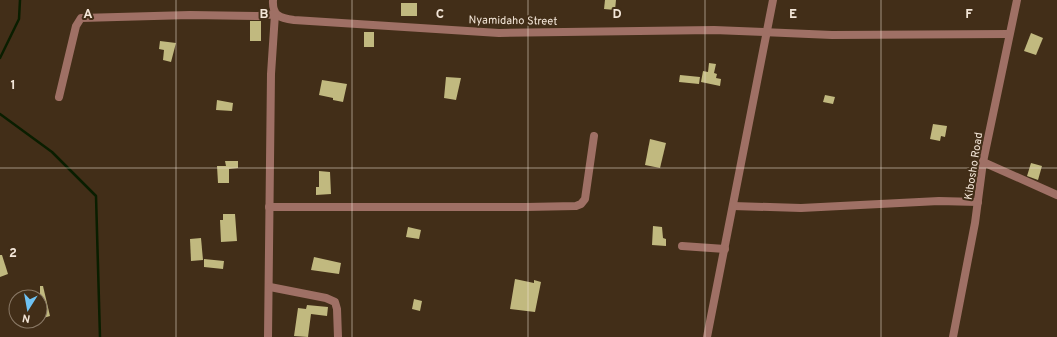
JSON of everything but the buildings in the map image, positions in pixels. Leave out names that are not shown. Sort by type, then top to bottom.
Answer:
[{"type":"street","points":[[268,337],[270,287],[269,207],[271,74],[275,14],[273,11],[273,0]]},
{"type":"street","points":[[707,337],[773,0]]},
{"type":"street","name":"Kibosho Road","points":[[953,337],[978,202],[983,162],[1017,0]]},
{"type":"street","points":[[59,97],[76,26],[81,18],[190,15],[258,16],[275,14]]},
{"type":"street","name":"Nyamidaho Street","points":[[275,14],[287,19],[327,23],[499,32],[714,30],[895,35],[1009,34]]},
{"type":"street","points":[[269,207],[576,206],[581,204],[585,199],[594,136]]},
{"type":"street","points":[[983,162],[1057,195]]},
{"type":"street","points":[[733,206],[801,208],[939,201],[978,202]]},
{"type":"street","points":[[682,246],[725,249]]},
{"type":"street","points":[[270,287],[326,298],[335,302],[337,309],[338,337]]},
{"type":"waterway","points":[[0,58],[19,19],[20,0]]},
{"type":"waterway","points":[[0,114],[52,152],[96,196],[100,337]]}]
